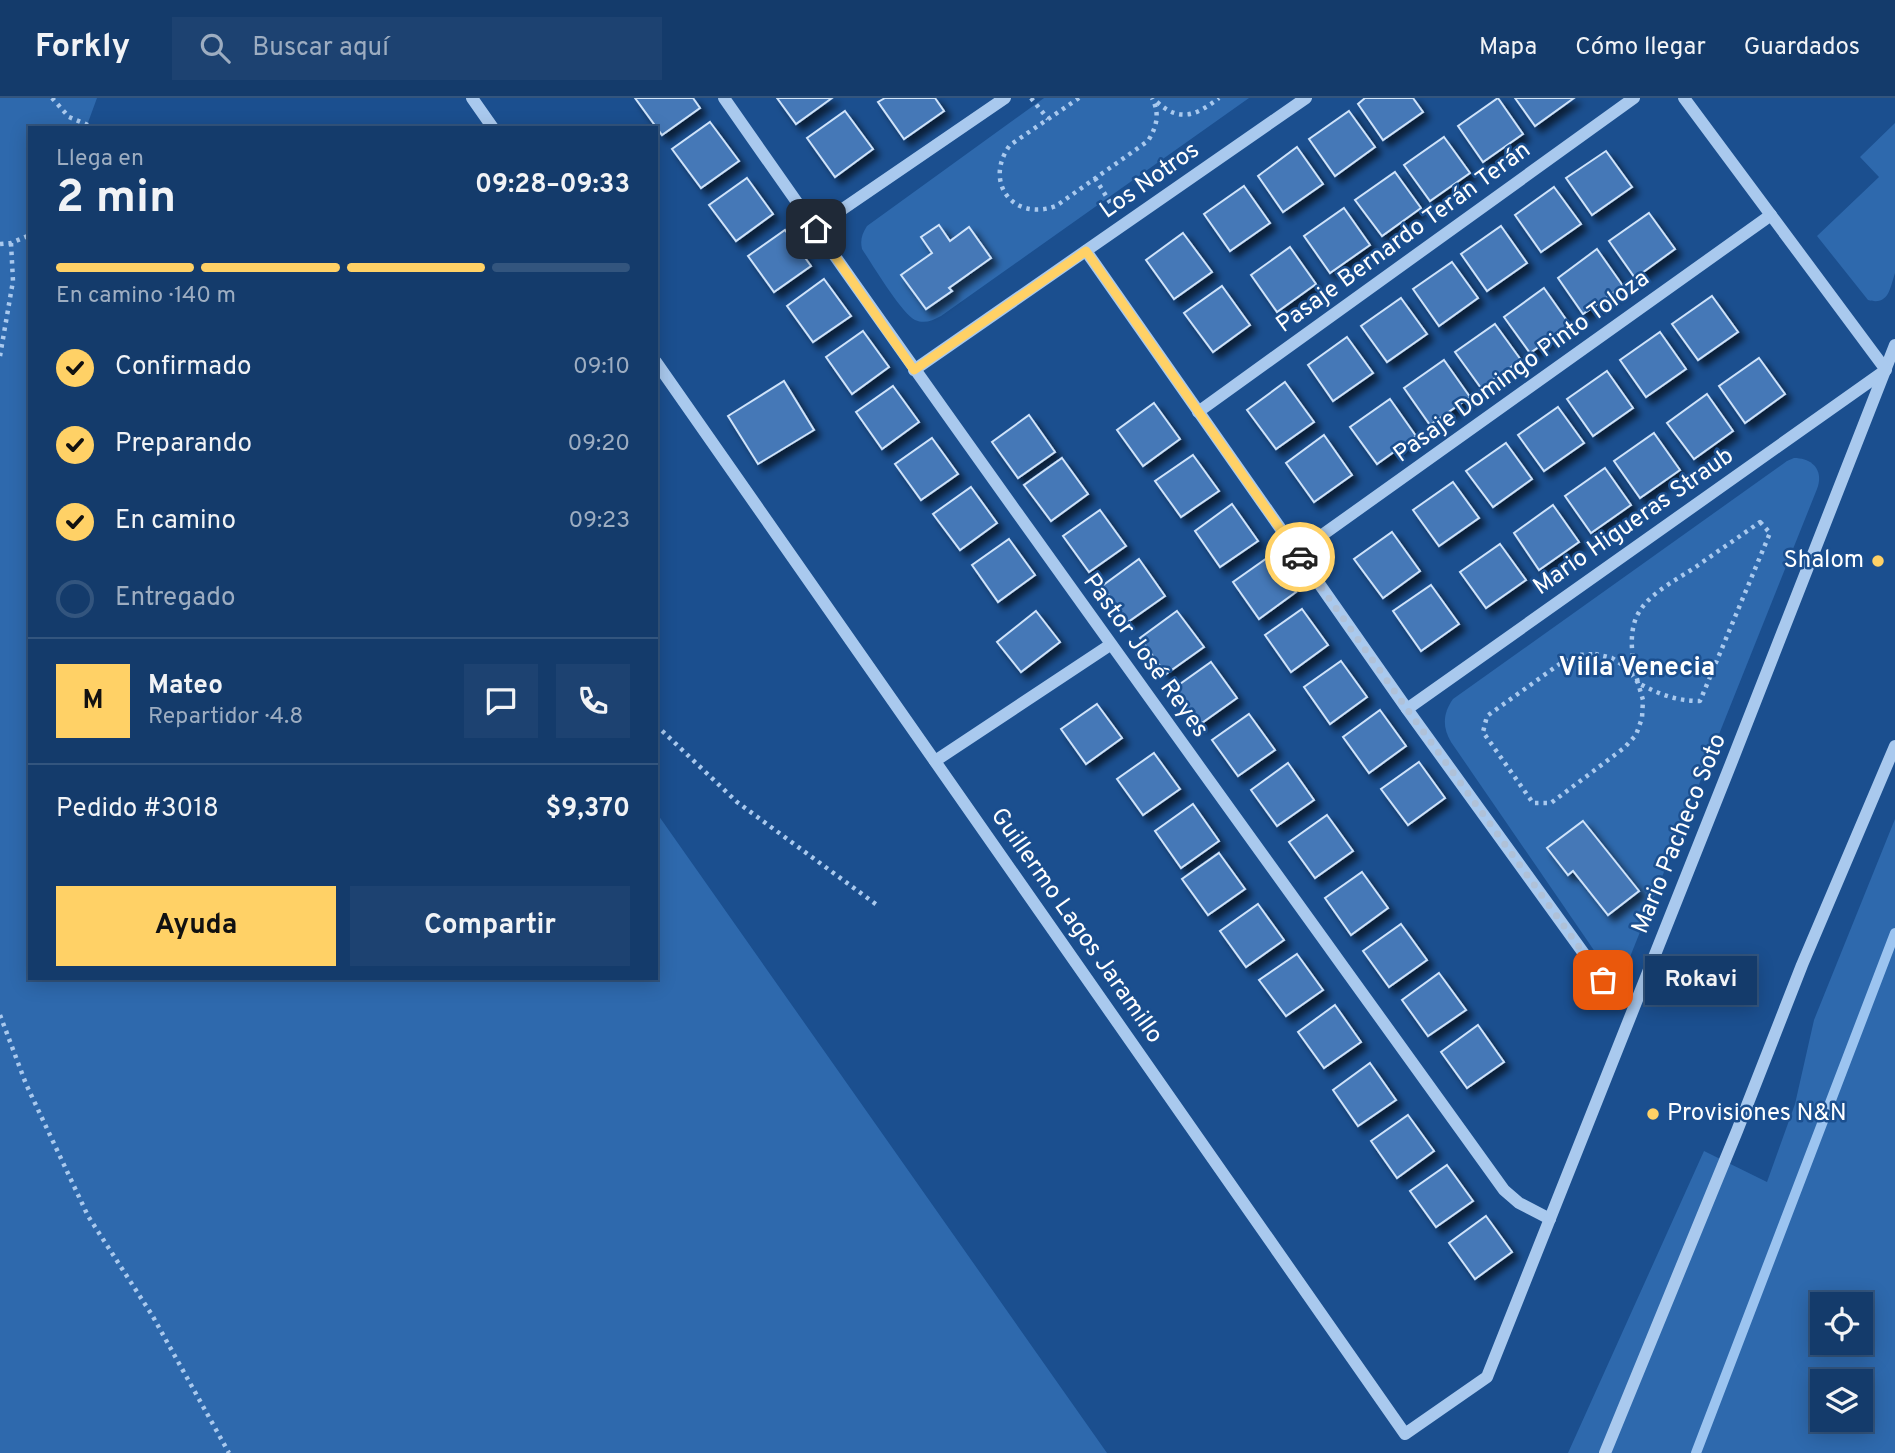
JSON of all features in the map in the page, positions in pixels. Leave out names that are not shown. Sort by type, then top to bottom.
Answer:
[{"type":"street","points":[[472,98],[492,126]]},
{"type":"street","name":"Pastor José Reyes","points":[[724,98],[1110,645],[1504,1190],[1519,1203],[1550,1219]]},
{"type":"street","points":[[816,229],[1005,98]]},
{"type":"street","name":"Los Notros","points":[[914,370],[1306,98]]},
{"type":"street","name":"Pasaje Bernardo Terán Terán","points":[[1198,411],[1634,98]]},
{"type":"street","points":[[1684,98],[1886,370]]},
{"type":"street","name":"Pasaje Domingo Pinto Toloza","points":[[1297,553],[1771,215]]},
{"type":"street","points":[[1086,251],[1407,709],[1603,980],[1620,996],[1635,1003]]},
{"type":"street","name":"Mario Pacheco Soto","points":[[1487,1377],[1895,345]]},
{"type":"street","name":"Guillermo Lagos Jaramillo","points":[[658,365],[1405,1434],[1487,1377]]},
{"type":"street","name":"Mario Higueras Straub","points":[[1407,709],[1886,370]]},
{"type":"street","points":[[935,761],[1110,645]]},
{"type":"street","points":[[1605,1453],[1737,1132],[1802,965],[1895,746]]},
{"type":"path","points":[[52,98],[69,117],[90,126]]},
{"type":"path","points":[[1031,98],[1048,119]]},
{"type":"path","points":[[1079,98],[1010,145],[1003,155],[999,166],[1002,190],[1020,207],[1031,211],[1044,211],[1056,206],[1148,141],[1155,130],[1158,117],[1153,98]]},
{"type":"path","points":[[1153,98],[1158,104],[1180,115],[1204,110],[1219,98]]},
{"type":"path","points":[[1095,178],[1124,224]]},
{"type":"path","points":[[0,244],[11,243],[28,236]]},
{"type":"path","points":[[0,356],[13,281],[11,243]]},
{"type":"path","points":[[1638,683],[1633,665],[1632,643],[1635,619],[1646,603],[1760,523],[1770,533],[1700,701],[1684,701],[1664,696],[1638,683],[1627,668],[1612,658],[1595,654],[1577,655],[1561,663],[1487,716],[1483,732],[1533,803],[1550,803],[1624,748],[1636,735],[1642,718],[1643,700],[1638,683]]},
{"type":"path","points":[[658,726],[737,802],[877,905]]},
{"type":"path","points":[[0,1014],[26,1084],[88,1216],[152,1315],[229,1453]]},
{"type":"shaded area","points":[[0,98],[97,98],[87,126],[28,126],[28,980],[658,980],[658,815],[1107,1453],[0,1453]]},
{"type":"shaded area","points":[[1044,98],[1249,98],[941,316],[922,322],[915,320],[895,299],[862,249],[861,240],[865,229]]},
{"type":"shaded area","points":[[1895,123],[1895,273],[1890,290],[1884,298],[1875,301],[1868,300],[1817,236],[1879,177],[1860,157]]},
{"type":"shaded area","points":[[1794,458],[1807,460],[1818,471],[1817,489],[1630,957],[1618,966],[1610,966],[1602,962],[1451,742],[1445,725],[1447,710],[1453,699]]},
{"type":"shaded area","points":[[1895,819],[1895,1453],[1568,1453],[1704,1151],[1767,1182],[1795,1104],[1814,1020]]},
{"type":"building","points":[[635,98],[693,98],[700,108],[662,135]]},
{"type":"building","points":[[777,98],[832,98],[796,124]]},
{"type":"building","points":[[885,98],[935,98],[944,111],[904,139],[878,102]]},
{"type":"building","points":[[1365,98],[1413,98],[1423,112],[1383,140],[1358,104]]},
{"type":"building","points":[[1498,98],[1523,134],[1483,162],[1458,126]]},
{"type":"building","points":[[1515,98],[1574,98],[1535,126]]},
{"type":"building","points":[[845,111],[873,149],[835,177],[807,138]]},
{"type":"building","points":[[1349,111],[1375,147],[1335,176],[1309,139]]},
{"type":"building","points":[[710,122],[739,161],[701,188],[672,149]]},
{"type":"building","points":[[1444,137],[1470,173],[1430,201],[1404,165]]},
{"type":"building","points":[[1297,147],[1323,184],[1283,212],[1258,176]]},
{"type":"building","points":[[1606,151],[1632,187],[1592,215],[1566,178]]},
{"type":"building","points":[[1395,172],[1421,208],[1382,236],[1355,200]]},
{"type":"building","points":[[747,178],[773,214],[736,241],[709,205]]},
{"type":"building","points":[[1244,186],[1270,223],[1230,251],[1204,214]]},
{"type":"building","points":[[1554,187],[1581,224],[1541,252],[1515,215]]},
{"type":"building","points":[[1344,208],[1370,245],[1330,273],[1304,236]]},
{"type":"building","points":[[1649,213],[1675,249],[1635,278],[1609,241]]},
{"type":"building","points":[[939,225],[950,241],[969,227],[991,258],[949,288],[952,291],[926,309],[901,275],[932,253],[921,237]]},
{"type":"building","points":[[1501,226],[1527,263],[1487,291],[1461,254]]},
{"type":"building","points":[[785,230],[811,266],[774,292],[748,256]]},
{"type":"building","points":[[1183,233],[1212,272],[1174,299],[1146,260]]},
{"type":"building","points":[[1290,247],[1316,284],[1277,312],[1251,275]]},
{"type":"building","points":[[1597,249],[1623,286],[1583,314],[1558,278]]},
{"type":"building","points":[[1452,262],[1478,298],[1439,326],[1413,289]]},
{"type":"building","points":[[824,279],[851,316],[813,342],[787,306]]},
{"type":"building","points":[[1222,286],[1250,325],[1213,352],[1184,313]]},
{"type":"building","points":[[1544,288],[1570,325],[1530,353],[1504,317]]},
{"type":"building","points":[[1712,296],[1738,332],[1698,360],[1672,324]]},
{"type":"building","points":[[1401,298],[1427,334],[1387,362],[1361,326]]},
{"type":"building","points":[[1495,324],[1521,360],[1481,388],[1455,352]]},
{"type":"building","points":[[863,331],[889,367],[852,394],[826,357]]},
{"type":"building","points":[[1660,332],[1686,369],[1646,397],[1620,360]]},
{"type":"building","points":[[1347,337],[1373,373],[1333,401],[1308,365]]},
{"type":"building","points":[[1759,358],[1785,394],[1745,423],[1719,386]]},
{"type":"building","points":[[1444,360],[1470,397],[1430,425],[1404,388]]},
{"type":"building","points":[[1607,371],[1633,408],[1593,436],[1567,399]]},
{"type":"building","points":[[784,381],[814,430],[758,464],[728,416]]},
{"type":"building","points":[[1285,382],[1314,422],[1276,449],[1247,410]]},
{"type":"building","points":[[893,386],[919,422],[882,449],[856,412]]},
{"type":"building","points":[[1707,394],[1733,431],[1694,459],[1667,423]]},
{"type":"building","points":[[1390,399],[1416,436],[1377,464],[1350,427]]},
{"type":"building","points":[[1154,403],[1180,439],[1143,466],[1117,430]]},
{"type":"building","points":[[1558,407],[1584,443],[1544,471],[1518,435]]},
{"type":"building","points":[[1029,415],[1055,452],[1018,478],[992,442]]},
{"type":"building","points":[[1654,433],[1680,470],[1640,498],[1614,461]]},
{"type":"building","points":[[1324,435],[1352,475],[1314,502],[1286,463]]},
{"type":"building","points":[[932,438],[958,474],[921,500],[895,464]]},
{"type":"building","points":[[1506,443],[1532,479],[1493,507],[1466,471]]},
{"type":"building","points":[[1193,455],[1219,491],[1181,517],[1155,481]]},
{"type":"building","points":[[1062,458],[1088,494],[1051,521],[1024,485]]},
{"type":"building","points":[[1605,468],[1631,505],[1591,533],[1565,496]]},
{"type":"building","points":[[1453,482],[1479,518],[1439,546],[1413,510]]},
{"type":"building","points":[[971,487],[997,523],[960,550],[933,514]]},
{"type":"building","points":[[1232,504],[1258,541],[1220,567],[1195,531]]},
{"type":"building","points":[[1553,505],[1579,542],[1539,570],[1514,533]]},
{"type":"building","points":[[1100,510],[1126,546],[1089,572],[1063,536]]},
{"type":"building","points":[[1392,532],[1420,571],[1383,598],[1354,559]]},
{"type":"building","points":[[1009,539],[1035,575],[998,602],[972,565]]},
{"type":"building","points":[[1500,544],[1526,580],[1486,608],[1460,572]]},
{"type":"building","points":[[1270,556],[1296,592],[1259,619],[1233,582]]},
{"type":"building","points":[[1139,559],[1165,596],[1128,622],[1102,586]]},
{"type":"building","points":[[1431,585],[1459,624],[1421,651],[1393,611]]},
{"type":"building","points":[[1302,609],[1328,645],[1291,672],[1265,635]]},
{"type":"building","points":[[1036,611],[1060,642],[1021,672],[997,642]]},
{"type":"building","points":[[1177,611],[1204,647],[1166,674],[1140,638]]},
{"type":"building","points":[[1341,661],[1367,697],[1330,724],[1304,687]]},
{"type":"building","points":[[1211,662],[1237,698],[1199,725],[1173,689]]},
{"type":"building","points":[[1097,704],[1122,738],[1086,764],[1061,729]]},
{"type":"building","points":[[1380,710],[1406,746],[1369,773],[1343,737]]},
{"type":"building","points":[[1249,714],[1275,750],[1238,776],[1212,740]]},
{"type":"building","points":[[1154,753],[1180,789],[1143,815],[1117,779]]},
{"type":"building","points":[[1419,762],[1445,798],[1408,825],[1381,789]]},
{"type":"building","points":[[1288,763],[1314,800],[1277,826],[1251,790]]},
{"type":"building","points":[[1193,804],[1219,841],[1181,868],[1155,831]]},
{"type":"building","points":[[1327,815],[1353,851],[1315,878],[1289,842]]},
{"type":"building","points":[[1583,821],[1639,891],[1608,915],[1573,871],[1568,875],[1547,848]]},
{"type":"building","points":[[1219,853],[1245,889],[1208,915],[1182,879]]},
{"type":"building","points":[[1362,872],[1388,908],[1351,935],[1325,898]]},
{"type":"building","points":[[1258,904],[1284,940],[1246,967],[1220,931]]},
{"type":"building","points":[[1401,924],[1427,960],[1389,987],[1363,951]]},
{"type":"building","points":[[1297,954],[1323,990],[1286,1016],[1259,980]]},
{"type":"building","points":[[1439,973],[1466,1010],[1428,1036],[1402,1000]]},
{"type":"building","points":[[1335,1005],[1361,1042],[1324,1068],[1298,1032]]},
{"type":"building","points":[[1478,1025],[1504,1062],[1467,1088],[1441,1052]]},
{"type":"building","points":[[1370,1063],[1396,1100],[1358,1126],[1333,1090]]},
{"type":"building","points":[[1408,1115],[1434,1151],[1397,1178],[1371,1141]]},
{"type":"building","points":[[1447,1165],[1473,1201],[1436,1227],[1410,1191]]},
{"type":"building","points":[[1486,1216],[1512,1252],[1475,1279],[1449,1243]]},
{"type":"waterway","points":[[1696,1453],[1895,933]]},
{"type":"way so far","points":[[1300,557],[1603,980]]},
{"type":"place","name":"Shalom","points":[[1878,561]]},
{"type":"place","name":"Rokavi","points":[[1603,980]]},
{"type":"place","name":"Provisiones N&N","points":[[1653,1114]]},
{"type":"district","name":"Villa Venecia","points":[[1637,668]]},
{"type":"route","points":[[816,229],[914,370],[1086,251],[1300,557]]}]
